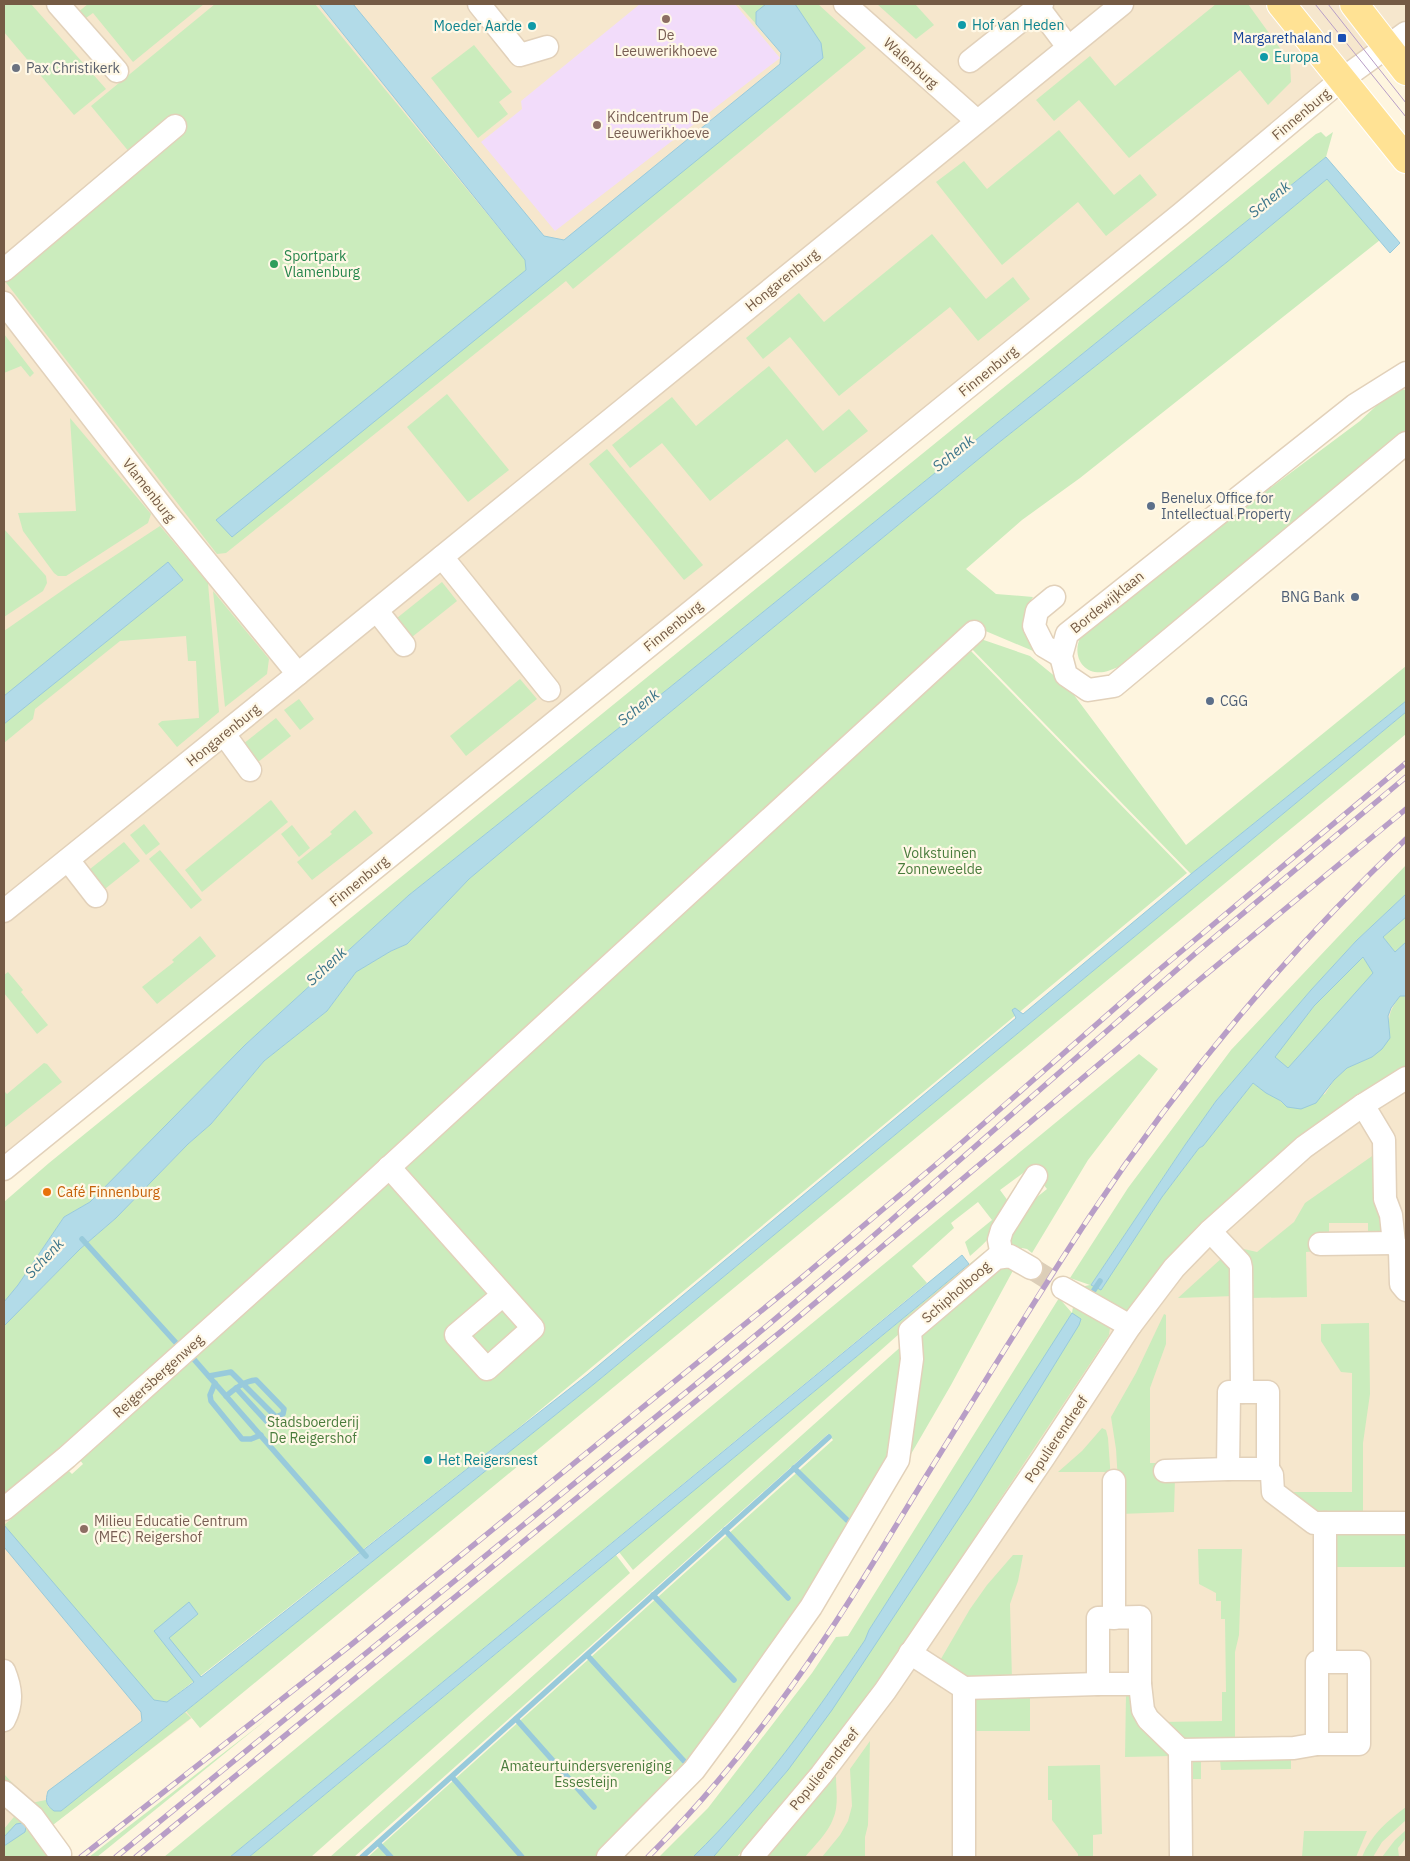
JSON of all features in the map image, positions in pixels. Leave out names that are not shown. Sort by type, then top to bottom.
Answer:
[{"type":"main road","points":[[1280,4],[1406,159]]},
{"type":"main road","points":[[1354,4],[1397,40],[1406,72]]},
{"type":"street","points":[[58,4],[117,71]]},
{"type":"street","points":[[479,4],[520,55],[548,47]]},
{"type":"street","name":"Walenburg","points":[[846,4],[977,121]]},
{"type":"street","name":"Hongarenburg","points":[[4,911],[377,611],[1122,4]]},
{"type":"street","points":[[970,61],[1040,5],[1068,47]]},
{"type":"street","name":"Finnenburg","points":[[4,1170],[1173,221],[1341,80],[1397,40]]},
{"type":"street","points":[[4,270],[175,126]]},
{"type":"street","name":"Vlamenburg","points":[[4,303],[168,515],[298,674]]},
{"type":"street","name":"Bordewijklaan","points":[[1061,656],[1067,634],[1355,405],[1406,373]]},
{"type":"street","points":[[1054,596],[1037,611],[1034,626],[1044,646],[1061,656],[1066,675],[1088,690],[1114,686],[1406,443]]},
{"type":"street","points":[[442,557],[549,690]]},
{"type":"street","points":[[377,611],[404,645]]},
{"type":"street","name":"Reigersbergenweg","points":[[4,1509],[67,1458],[310,1239],[974,632]]},
{"type":"street","points":[[224,734],[250,770]]},
{"type":"street","points":[[68,860],[96,896]]},
{"type":"street","name":"Populierendreef","points":[[752,1857],[840,1750],[885,1691],[1130,1326],[1174,1268],[1210,1231],[1304,1147],[1363,1104],[1406,1078]]},
{"type":"street","points":[[1363,1104],[1384,1140],[1385,1199],[1391,1215],[1394,1243],[1400,1250],[1401,1284],[1406,1290]]},
{"type":"street","points":[[389,1167],[503,1295]]},
{"type":"street","points":[[1002,1256],[999,1240],[1002,1230],[1036,1176]]},
{"type":"street","points":[[1210,1231],[1240,1263],[1241,1268],[1242,1392]]},
{"type":"street","points":[[1320,1244],[1394,1243]]},
{"type":"street","name":"Schipholboog","points":[[608,1857],[694,1770],[728,1724],[812,1607],[898,1460],[912,1358],[910,1332],[996,1258],[1010,1256],[1031,1268]]},
{"type":"street","points":[[1062,1288],[1130,1326]]},
{"type":"street","points":[[1228,1468],[1229,1392],[1268,1392],[1268,1469],[1272,1475],[1272,1492],[1314,1523],[1406,1522]]},
{"type":"street","points":[[1164,1471],[1228,1468],[1268,1469]]},
{"type":"street","points":[[1114,1481],[1114,1618]]},
{"type":"street","points":[[1325,1523],[1325,1662]]},
{"type":"street","points":[[1098,1684],[1098,1618],[1140,1617],[1140,1684],[1143,1710],[1148,1719],[1180,1750],[1294,1748],[1317,1744],[1359,1744],[1359,1662],[1317,1662],[1317,1744]]},
{"type":"street","points":[[910,1653],[964,1688],[1140,1684]]},
{"type":"street","points":[[4,1671],[11,1697],[9,1710],[4,1720]]},
{"type":"street","points":[[964,1688],[964,1857]]},
{"type":"street","points":[[1180,1750],[1181,1857]]},
{"type":"street","points":[[4,1792],[33,1816],[60,1854]]},
{"type":"shaded area","points":[[4,4],[1406,4],[1406,68],[1383,41],[1302,99],[4,1161]]},
{"type":"shaded area","name":"Kindcentrum De Leeuwerikhoeve","points":[[640,4],[735,4],[780,58],[555,231],[481,142],[522,109],[521,101]]},
{"type":"shaded area","points":[[1406,920],[1406,1857],[757,1857],[804,1743],[1141,1245]]},
{"type":"shaded area","points":[[4,1479],[192,1718],[10,1857],[4,1857]]},
{"type":"green space","points":[[4,4],[31,4],[106,89],[74,115],[4,32]]},
{"type":"green space","points":[[88,4],[204,4],[133,62],[93,13],[83,20],[77,13]]},
{"type":"green space","name":"Sportpark Vlamenburg","points":[[215,4],[315,4],[525,260],[526,270],[217,520],[232,537],[821,43],[795,4],[818,4],[866,48],[573,289],[566,281],[226,553],[217,554],[4,280],[135,159],[91,106]]},
{"type":"green space","points":[[738,4],[766,4],[756,12],[756,24]]},
{"type":"green space","points":[[877,4],[915,4],[934,25],[916,39]]},
{"type":"green space","points":[[1216,4],[1248,4],[1290,62],[1291,82],[1268,105],[1240,70],[1129,158],[1079,100],[1054,121],[1036,100],[1090,56],[1115,86]]},
{"type":"green space","points":[[474,45],[512,92],[499,102],[508,114],[478,138],[431,78]]},
{"type":"green space","points":[[1059,130],[1114,195],[1140,174],[1157,195],[1106,236],[1078,202],[1002,265],[936,182],[964,161],[987,189]]},
{"type":"green space","points":[[1321,132],[1326,137],[1333,132],[1326,157],[669,688],[409,895],[245,1045],[90,1202],[64,1217],[18,1285],[4,1302],[4,1202],[49,1163],[1316,134]]},
{"type":"green space","points":[[1327,179],[1380,240],[1080,478],[1022,520],[966,569],[996,594],[1033,597],[1025,609],[1023,626],[1045,656],[969,624],[970,650],[1187,873],[510,1435],[167,1702],[154,1701],[4,1525],[69,1471],[72,1474],[83,1464],[76,1455],[4,1501],[4,1326],[80,1249],[116,1218],[188,1144],[211,1124],[264,1061],[327,1011],[356,972],[391,951],[407,944],[469,879],[580,786],[997,444],[1227,262]]},
{"type":"green space","points":[[932,234],[986,299],[1013,277],[1030,299],[978,341],[950,307],[839,396],[790,337],[763,359],[746,338],[799,293],[824,322]]},
{"type":"green space","points":[[4,334],[34,373],[30,377],[21,366],[4,373]]},
{"type":"green space","points":[[769,366],[823,431],[849,409],[868,431],[815,473],[787,439],[710,501],[662,443],[630,468],[612,445],[672,397],[696,426]]},
{"type":"green space","points":[[1401,389],[1406,390],[1406,432],[1363,465],[1331,499],[1119,667],[1104,672],[1097,672],[1090,670],[1081,663],[1077,651],[1080,638],[1253,501],[1360,421],[1390,393]]},
{"type":"green space","points":[[447,394],[509,470],[468,502],[407,427]]},
{"type":"green space","points":[[70,418],[151,514],[148,523],[66,576],[58,576],[23,531],[18,513],[76,511]]},
{"type":"green space","points":[[607,449],[703,565],[684,580],[589,464]]},
{"type":"green space","points":[[160,526],[208,583],[219,712],[177,747],[158,724],[162,721],[199,718],[196,661],[188,661],[186,636],[120,641],[35,709],[33,719],[4,743],[4,724],[183,580],[168,562],[4,696],[4,631]]},
{"type":"green space","points":[[4,529],[46,576],[47,583],[43,591],[4,617]]},
{"type":"green space","points":[[442,582],[457,601],[407,641],[392,622]]},
{"type":"green space","points":[[213,591],[269,659],[267,674],[225,707]]},
{"type":"green space","points":[[975,637],[1030,656],[1068,687],[1186,845],[1406,666],[1406,701],[1191,874],[968,645]]},
{"type":"green space","points":[[520,679],[537,699],[466,756],[450,736]]},
{"type":"green space","points":[[299,699],[314,719],[300,730],[284,710]]},
{"type":"green space","points":[[1406,712],[1406,734],[200,1728],[186,1711],[594,1384]]},
{"type":"green space","points":[[276,718],[291,736],[253,766],[238,748]]},
{"type":"green space","points":[[271,800],[288,822],[202,892],[185,870]]},
{"type":"green space","points":[[355,810],[373,833],[312,880],[297,862],[332,834],[330,832]]},
{"type":"green space","points":[[144,824],[160,844],[146,855],[130,835]]},
{"type":"green space","points":[[292,825],[310,848],[299,857],[281,834]]},
{"type":"green space","points":[[124,842],[140,861],[101,892],[85,873]]},
{"type":"green space","points":[[160,850],[202,900],[191,909],[149,859]]},
{"type":"green space","points":[[1406,865],[1406,894],[1356,941],[1311,990],[1216,1101],[1091,1285],[1101,1289],[1162,1197],[1199,1148],[1203,1146],[1253,1083],[1287,1107],[1325,1094],[1334,1080],[1347,1068],[1372,1057],[1390,1038],[1390,1016],[1400,996],[1406,996],[1406,1068],[1298,1141],[1241,1188],[1203,1222],[1126,1314],[1065,1282],[1085,1286],[1090,1285],[1070,1278],[1128,1188],[1231,1050]]},
{"type":"green space","points":[[1406,917],[1406,942],[1395,952],[1383,937]]},
{"type":"green space","points":[[200,936],[216,956],[157,1004],[142,987],[174,962],[172,960]]},
{"type":"green space","points":[[1362,956],[1374,973],[1288,1068],[1274,1057],[1314,1006]]},
{"type":"green space","points":[[8,972],[23,990],[21,992],[48,1025],[37,1034],[4,993],[4,975]]},
{"type":"green space","points":[[1139,1054],[1158,1069],[1088,1160],[1032,1253],[1022,1248],[1017,1252],[1004,1240],[1021,1210],[1047,1189],[1030,1168],[1000,1190],[1011,1205],[999,1226],[976,1251],[970,1256],[965,1242],[992,1220],[978,1202],[951,1223],[954,1228],[912,1266],[927,1283],[230,1857],[164,1857]]},
{"type":"green space","points":[[44,1063],[62,1082],[4,1128],[4,1091],[7,1094]]},
{"type":"green space","points":[[1375,1154],[1381,1235],[1368,1236],[1368,1223],[1329,1223],[1329,1236],[1317,1251],[1306,1252],[1307,1297],[1249,1298],[1235,1247],[1257,1252],[1294,1222],[1305,1203]]},
{"type":"green space","points":[[984,1252],[987,1256],[633,1570],[619,1552]]},
{"type":"green space","points":[[1223,1257],[1232,1266],[1234,1296],[1178,1298]]},
{"type":"green space","name":"Amateurtuindersvereniging Essesteijn","points":[[997,1265],[1016,1265],[951,1385],[900,1473],[621,1857],[368,1857],[833,1440],[828,1434],[354,1857],[330,1857],[905,1343],[918,1338]]},
{"type":"green space","points":[[1058,1291],[1107,1321],[1110,1328],[1109,1335],[898,1653],[851,1720],[737,1857],[713,1857],[788,1770],[1073,1314],[869,1630],[865,1640],[785,1753],[741,1806],[693,1857],[659,1857],[708,1808],[812,1673],[836,1637],[848,1636],[1059,1298],[1072,1313],[1073,1307]]},
{"type":"green space","points":[[1164,1314],[1166,1315],[1166,1344],[1150,1388],[1150,1463],[1157,1463],[1158,1478],[1175,1478],[1174,1512],[1120,1514],[1116,1449],[1111,1417],[1136,1373]]},
{"type":"green space","points":[[1369,1323],[1370,1394],[1363,1443],[1363,1517],[1322,1518],[1280,1492],[1352,1492],[1352,1373],[1341,1372],[1321,1341],[1321,1324]]},
{"type":"green space","points":[[1102,1428],[1106,1430],[1108,1438],[1111,1480],[1106,1480],[1105,1472],[1058,1472],[1082,1451]]},
{"type":"green space","points":[[1335,1529],[1406,1529],[1406,1567],[1332,1567]]},
{"type":"green space","points":[[1198,1549],[1242,1549],[1239,1635],[1235,1652],[1235,1744],[1187,1744],[1161,1722],[1222,1721],[1222,1692],[1226,1692],[1225,1619],[1221,1619],[1221,1601],[1216,1601],[1216,1593],[1199,1584]]},
{"type":"green space","points":[[616,1555],[630,1573],[311,1857],[249,1857]]},
{"type":"green space","points":[[1013,1555],[1023,1555],[1018,1581],[1010,1604],[1012,1680],[966,1680],[938,1664],[970,1609],[987,1585]]},
{"type":"green space","points":[[1126,1693],[1130,1693],[1172,1756],[1125,1757]]},
{"type":"green space","points":[[1030,1694],[1030,1731],[975,1731],[975,1757],[973,1752],[975,1697]]},
{"type":"green space","points":[[185,1712],[191,1718],[49,1828],[4,1783],[4,1774],[31,1803],[46,1800],[48,1807],[61,1811]]},
{"type":"green space","points":[[266,1720],[97,1857],[89,1857]]},
{"type":"green space","points":[[870,1741],[868,1825],[865,1837],[865,1857],[822,1857],[840,1835],[848,1821],[852,1806],[850,1769]]},
{"type":"green space","points":[[1291,1752],[1291,1769],[1221,1770],[1220,1760],[1201,1761],[1201,1779],[1193,1779],[1193,1755]]},
{"type":"green space","points":[[1100,1765],[1102,1834],[1093,1835],[1093,1857],[1078,1857],[1078,1854],[1052,1820],[1052,1800],[1048,1800],[1048,1766]]},
{"type":"green space","points":[[836,1776],[837,1803],[835,1814],[828,1829],[805,1857],[767,1857]]},
{"type":"green space","points":[[1406,1807],[1406,1820],[1382,1842],[1373,1857],[1362,1857],[1380,1829]]},
{"type":"green space","points":[[18,1812],[42,1840],[38,1843],[49,1857],[4,1857],[4,1829]]},
{"type":"green space","points":[[1406,1830],[1406,1838],[1398,1848],[1399,1857],[1382,1857],[1395,1840]]},
{"type":"green space","points":[[1304,1831],[1367,1831],[1356,1857],[1302,1857]]},
{"type":"water","points":[[319,4],[353,4],[544,236],[564,240],[780,64],[781,53],[756,24],[756,12],[766,4],[795,4],[821,43],[823,58],[232,537],[216,520],[526,270],[525,260]]},
{"type":"water","name":"Schenk","points":[[1326,157],[1400,243],[1390,253],[1327,179],[1227,262],[997,444],[580,786],[469,879],[407,944],[391,951],[356,972],[327,1011],[264,1061],[211,1124],[188,1144],[116,1218],[80,1249],[4,1326],[4,1302],[18,1285],[64,1217],[90,1202],[245,1045],[409,895],[669,688]]},
{"type":"water","points":[[168,562],[183,580],[4,724],[4,696]]},
{"type":"water","points":[[1406,701],[1406,712],[594,1384],[61,1811],[54,1811],[49,1807],[46,1800],[48,1791],[142,1721],[141,1712],[4,1547],[4,1525],[154,1700],[167,1702],[194,1682],[154,1631],[189,1602],[198,1614],[169,1638],[201,1677],[587,1375],[1016,1018],[1012,1010],[1015,1008],[1023,1014],[1191,874]]},
{"type":"water","points":[[1406,894],[1406,917],[1383,937],[1395,952],[1406,942],[1406,996],[1400,996],[1391,1008],[1388,1016],[1390,1038],[1382,1049],[1372,1057],[1347,1068],[1334,1080],[1316,1103],[1301,1109],[1287,1107],[1253,1083],[1203,1146],[1199,1148],[1162,1197],[1101,1290],[1091,1285],[1216,1101],[1311,990],[1356,941]],"holes":[[[1363,957],[1373,973],[1288,1068],[1275,1057],[1314,1006]]]},
{"type":"water","points":[[962,1255],[969,1264],[249,1857],[230,1857]]},
{"type":"water","points":[[1072,1313],[1081,1319],[1079,1325],[973,1497],[832,1710],[788,1770],[715,1855],[713,1857],[693,1857],[763,1780],[826,1697],[865,1640],[869,1630]]},
{"type":"water","points":[[22,1823],[26,1827],[25,1832],[4,1846],[4,1837],[16,1824]]},
{"type":"waterway","points":[[82,1239],[178,1345]]},
{"type":"waterway","points":[[1094,1290],[1100,1281]]},
{"type":"waterway","points":[[191,1356],[366,1556]]},
{"type":"waterway","points":[[209,1376],[231,1372],[276,1417],[283,1414],[284,1409],[256,1380],[244,1383],[240,1385],[226,1396]]},
{"type":"waterway","points":[[215,1383],[210,1395],[211,1401],[242,1439],[251,1439],[261,1435]]},
{"type":"waterway","points":[[236,1388],[269,1424],[274,1423],[276,1417]]},
{"type":"waterway","points":[[362,1857],[829,1437]]},
{"type":"waterway","points":[[794,1468],[847,1520]]},
{"type":"waterway","points":[[725,1530],[788,1598]]},
{"type":"waterway","points":[[653,1595],[734,1680]]},
{"type":"waterway","points":[[588,1656],[684,1761]]},
{"type":"waterway","points":[[516,1719],[594,1807]]},
{"type":"waterway","points":[[452,1777],[522,1857]]},
{"type":"waterway","points":[[378,1843],[391,1857]]},
{"type":"tunnel","points":[[1031,1268],[1063,1288]]},
{"type":"tram line","points":[[1315,4],[1406,117]]},
{"type":"tram line","points":[[1328,4],[1406,103]]},
{"type":"railway","points":[[81,1857],[352,1644],[799,1280],[958,1146],[1147,980],[1406,763]]},
{"type":"railway","points":[[116,1857],[749,1341],[864,1244],[1197,952],[1406,777]]},
{"type":"railway","points":[[136,1857],[783,1330],[1406,809]]},
{"type":"railway","points":[[648,1857],[740,1755],[802,1672],[863,1579],[1009,1342],[1070,1247],[1161,1115],[1237,1019],[1278,972],[1319,926],[1406,839]]},
{"type":"place","name":"De Leeuwerikhoeve","points":[[666,19]]},
{"type":"place","name":"Hof van Heden","points":[[962,25]]},
{"type":"place","name":"Moeder Aarde","points":[[532,26]]},
{"type":"place","name":"Margarethaland","points":[[1342,38]]},
{"type":"place","name":"Europa","points":[[1264,57]]},
{"type":"place","name":"Pax Christikerk","points":[[16,68]]},
{"type":"place","name":"Kindcentrum De Leeuwerikhoeve","points":[[597,125]]},
{"type":"place","name":"Sportpark Vlamenburg","points":[[274,264]]},
{"type":"place","name":"Benelux Office for Intellectual Property","points":[[1151,506]]},
{"type":"place","name":"BNG Bank","points":[[1355,597]]},
{"type":"place","name":"CGG","points":[[1210,701]]},
{"type":"place","name":"Café Finnenburg","points":[[47,1192]]},
{"type":"place","name":"Het Reigersnest","points":[[428,1460]]},
{"type":"place","name":"Milieu Educatie Centrum (MEC) Reigershof","points":[[84,1529]]},
{"type":"park label","name":"Volkstuinen Zonneweelde","points":[[940,862]]},
{"type":"park label","name":"Stadsboerderij De Reigershof","points":[[313,1430]]}]
